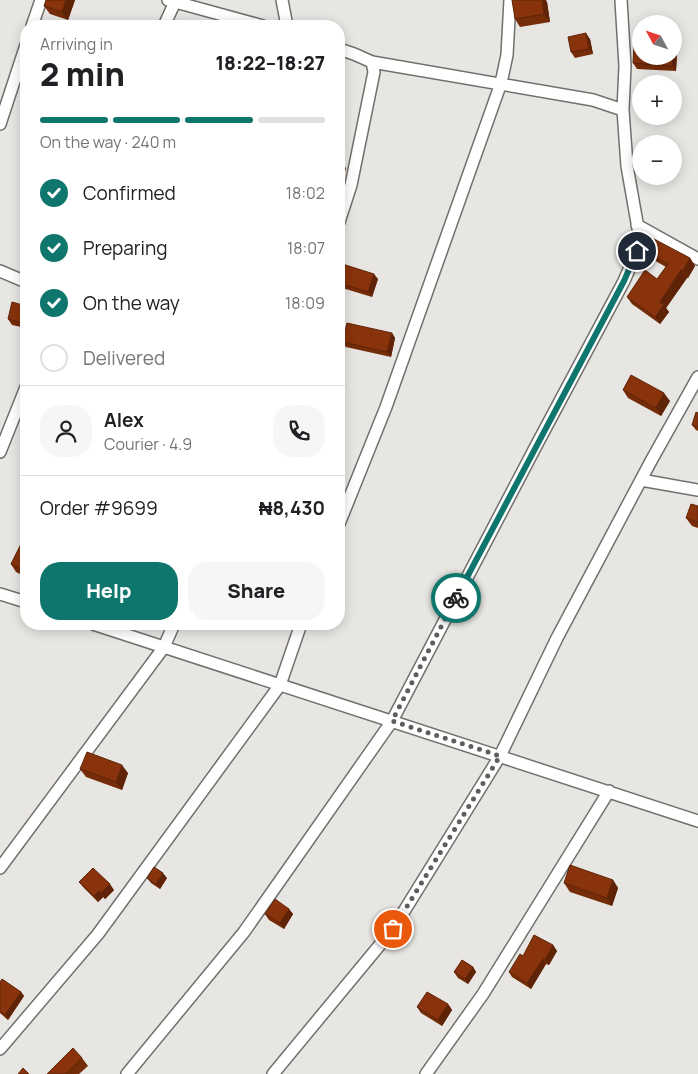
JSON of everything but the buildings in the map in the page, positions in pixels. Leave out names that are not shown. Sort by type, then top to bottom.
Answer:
[{"type":"street","points":[[34,20],[41,0]]},
{"type":"street","points":[[282,0],[286,20]]},
{"type":"street","points":[[345,509],[386,407],[500,83],[507,55],[510,0]]},
{"type":"street","points":[[127,1074],[244,932],[392,721],[624,281],[637,251],[639,234],[627,166],[623,110],[625,66],[621,0]]},
{"type":"street","points":[[166,20],[172,1],[240,20]]},
{"type":"street","points":[[345,51],[372,62],[594,100],[623,110]]},
{"type":"street","points":[[345,204],[351,185],[373,80],[372,62]]},
{"type":"street","points":[[0,124],[20,63]]},
{"type":"street","points":[[637,225],[698,259]]},
{"type":"street","points":[[0,271],[20,279]]},
{"type":"street","points":[[273,1074],[393,929],[500,756],[557,638],[698,378]]},
{"type":"street","points":[[0,452],[20,402]]},
{"type":"street","points":[[641,480],[698,490]]},
{"type":"street","points":[[0,594],[20,600]]},
{"type":"street","points":[[112,630],[698,821]]},
{"type":"street","points":[[0,868],[164,647],[171,630]]},
{"type":"street","points":[[0,1049],[98,934],[280,685],[299,630]]},
{"type":"street","points":[[426,1074],[483,994],[609,791]]},
{"type":"way so far","points":[[393,929],[500,756],[392,721],[456,598]]},
{"type":"route","points":[[456,598],[624,281],[637,251]]}]
